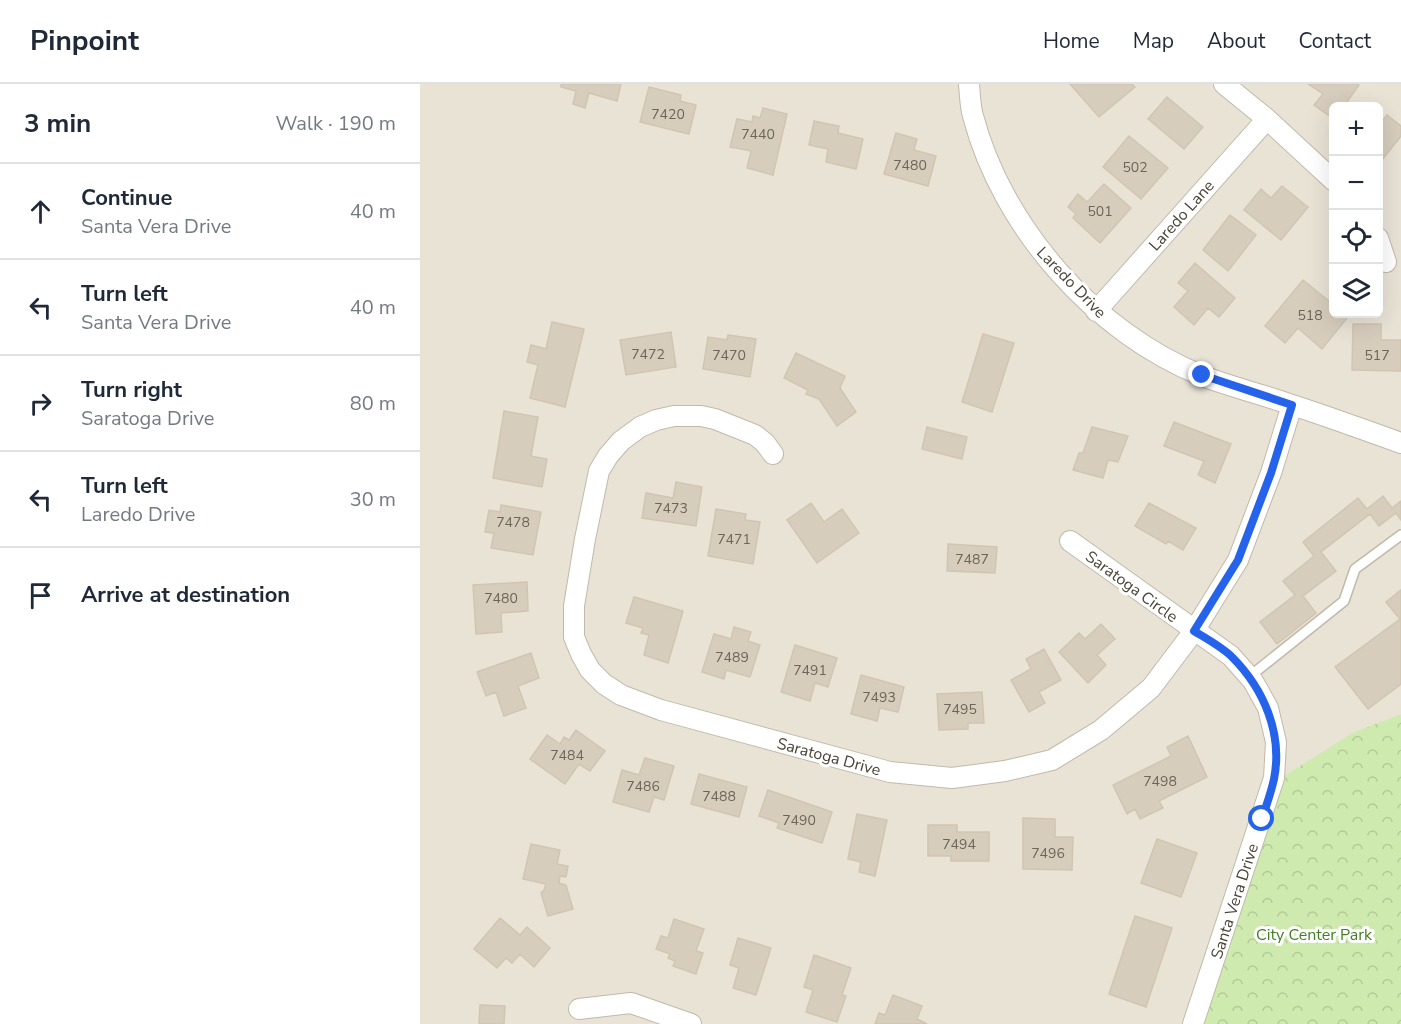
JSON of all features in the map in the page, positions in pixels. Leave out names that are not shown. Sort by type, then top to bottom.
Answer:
[{"type":"street","name":"Laredo Drive","points":[[969,84],[972,114],[997,180],[1033,242],[1096,311],[1152,350],[1202,375],[1401,443]]},
{"type":"street","points":[[1224,84],[1267,118],[1329,176]]},
{"type":"street","name":"Laredo Lane","points":[[1096,311],[1267,118]]},
{"type":"street","points":[[1383,253],[1386,262]]},
{"type":"street","name":"Saratoga Drive","points":[[772,454],[765,443],[755,435],[715,419],[687,415],[656,420],[640,427],[621,441],[608,456],[599,471],[573,606],[574,637],[590,670],[604,684],[621,695],[661,710],[890,772],[952,778],[1005,771],[1052,760],[1101,730],[1151,688],[1194,631],[1238,560],[1271,473],[1292,405]]},
{"type":"street","name":"Saratoga Circle","points":[[1070,541],[1194,631]]},
{"type":"street","name":"Santa Vera Drive","points":[[1193,1024],[1274,778],[1276,742],[1268,708],[1250,677],[1231,656],[1194,631]]},
{"type":"street","points":[[579,1008],[630,1003],[691,1024]]},
{"type":"lane","points":[[1250,677],[1344,601],[1355,569],[1401,535]]},
{"type":"shaded area","points":[[420,84],[1401,84],[1401,714],[1354,732],[1193,1024],[420,1024]]},
{"type":"green space","name":"City Center Park","points":[[1401,714],[1401,1024],[1193,1024],[1273,783],[1354,732]]},
{"type":"building","points":[[561,84],[621,84],[617,101],[589,93],[585,108],[573,104],[576,91],[561,87]]},
{"type":"building","points":[[1070,84],[1132,84],[1135,87],[1099,117]]},
{"type":"building","points":[[1308,84],[1359,85],[1347,102],[1329,102],[1329,116],[1314,105],[1323,94]]},
{"type":"building","points":[[649,87],[681,95],[680,101],[696,105],[689,134],[640,122]]},
{"type":"building","points":[[1167,97],[1203,127],[1184,149],[1148,119]]},
{"type":"building","points":[[763,108],[787,114],[773,175],[747,168],[751,151],[730,147],[737,119],[752,122],[753,116],[760,118]]},
{"type":"building","points":[[1387,115],[1401,126],[1401,136],[1383,159],[1383,156],[1383,120]]},
{"type":"building","points":[[814,121],[839,126],[838,133],[863,139],[856,169],[826,162],[828,149],[809,145]]},
{"type":"building","points":[[896,133],[917,139],[914,150],[936,156],[928,186],[884,174]]},
{"type":"building","points":[[1129,136],[1168,168],[1141,199],[1103,167]]},
{"type":"building","points":[[1104,184],[1131,208],[1100,243],[1073,218],[1076,214],[1068,207],[1078,194],[1087,202]]},
{"type":"building","points":[[1282,186],[1308,207],[1281,240],[1244,210],[1261,189],[1271,198]]},
{"type":"building","points":[[1230,215],[1256,235],[1228,271],[1203,250]]},
{"type":"building","points":[[1195,263],[1235,298],[1219,317],[1208,308],[1194,325],[1174,307],[1188,291],[1178,283]]},
{"type":"building","points":[[1303,280],[1329,301],[1329,318],[1347,318],[1322,349],[1298,328],[1285,343],[1265,326]]},
{"type":"building","points":[[552,322],[584,329],[565,407],[530,398],[538,365],[527,362],[531,345],[546,349]]},
{"type":"building","points":[[1353,324],[1381,324],[1381,340],[1401,340],[1401,371],[1352,370]]},
{"type":"building","points":[[671,332],[676,367],[626,375],[620,340]]},
{"type":"building","points":[[983,334],[1014,343],[992,412],[962,402]]},
{"type":"building","points":[[728,335],[756,339],[750,377],[703,369],[708,337],[727,340]]},
{"type":"building","points":[[796,353],[845,376],[840,388],[856,412],[837,426],[819,399],[806,394],[808,390],[784,378]]},
{"type":"building","points":[[504,411],[538,417],[531,456],[547,459],[542,487],[493,478]]},
{"type":"building","points":[[1174,422],[1231,444],[1215,483],[1198,475],[1204,461],[1164,446]]},
{"type":"building","points":[[927,427],[967,437],[962,459],[922,449]]},
{"type":"building","points":[[1092,427],[1128,436],[1118,462],[1108,460],[1103,478],[1073,470],[1079,453],[1083,453]]},
{"type":"building","points":[[676,482],[702,487],[696,526],[642,518],[646,493],[673,498]]},
{"type":"building","points":[[1383,496],[1392,508],[1401,501],[1401,520],[1396,513],[1379,526],[1370,514],[1321,552],[1336,571],[1303,596],[1316,613],[1277,644],[1260,622],[1295,595],[1283,581],[1314,556],[1303,542],[1358,498],[1367,509]]},
{"type":"building","points":[[811,503],[824,522],[842,509],[859,533],[817,563],[787,520]]},
{"type":"building","points":[[1149,503],[1196,528],[1183,550],[1168,541],[1166,544],[1135,526]]},
{"type":"building","points":[[501,505],[541,512],[533,555],[491,548],[494,533],[485,532],[489,510],[500,512]]},
{"type":"building","points":[[716,509],[746,514],[745,520],[760,522],[753,564],[708,556]]},
{"type":"building","points":[[948,544],[997,547],[995,573],[947,571]]},
{"type":"building","points":[[527,582],[528,611],[501,613],[502,632],[476,634],[473,585]]},
{"type":"building","points":[[1401,590],[1401,684],[1368,709],[1335,667],[1400,619],[1386,602]]},
{"type":"building","points":[[634,597],[683,611],[668,663],[644,655],[649,635],[641,633],[643,628],[626,623]]},
{"type":"building","points":[[1101,624],[1115,639],[1097,655],[1106,665],[1088,683],[1059,652],[1079,633],[1085,639]]},
{"type":"building","points":[[734,627],[751,632],[748,641],[760,645],[750,677],[726,670],[724,679],[702,672],[714,634],[731,639]]},
{"type":"building","points":[[795,645],[837,658],[828,687],[815,683],[810,701],[781,692]]},
{"type":"building","points":[[1044,649],[1061,680],[1039,692],[1045,703],[1029,712],[1011,680],[1031,669],[1026,659]]},
{"type":"building","points":[[531,653],[539,678],[518,686],[526,708],[504,716],[496,692],[486,696],[477,672]]},
{"type":"building","points":[[861,675],[904,687],[898,712],[880,708],[877,721],[851,714]]},
{"type":"building","points":[[982,692],[984,723],[968,723],[968,729],[939,730],[937,694]]},
{"type":"building","points":[[576,730],[605,751],[590,771],[579,764],[565,784],[530,759],[547,735],[560,744],[564,737],[569,740]]},
{"type":"building","points":[[1188,736],[1207,777],[1159,801],[1163,808],[1140,819],[1135,809],[1127,814],[1113,785],[1171,756],[1167,747]]},
{"type":"building","points":[[645,758],[674,766],[664,800],[654,797],[649,812],[613,802],[622,770],[639,775]]},
{"type":"building","points":[[699,774],[747,787],[739,817],[691,804]]},
{"type":"building","points":[[768,790],[832,812],[822,843],[777,828],[779,823],[759,816]]},
{"type":"building","points":[[857,814],[887,820],[875,876],[859,872],[861,862],[848,859]]},
{"type":"building","points":[[1023,818],[1055,819],[1055,837],[1073,837],[1072,870],[1023,869]]},
{"type":"building","points":[[928,825],[957,825],[957,832],[989,832],[989,861],[951,861],[951,856],[928,856]]},
{"type":"building","points":[[1157,839],[1197,853],[1181,897],[1141,883]]},
{"type":"building","points":[[531,844],[560,850],[557,864],[568,866],[566,877],[560,876],[559,883],[566,885],[573,909],[548,916],[541,893],[546,884],[523,879]]},
{"type":"building","points":[[1135,916],[1172,928],[1146,1007],[1109,994]]},
{"type":"building","points":[[500,918],[520,935],[527,927],[550,948],[534,967],[520,954],[512,963],[506,958],[497,968],[474,949]]},
{"type":"building","points":[[674,919],[704,929],[696,951],[703,953],[696,974],[673,966],[675,961],[668,958],[670,954],[656,949],[661,936],[668,938]]},
{"type":"building","points":[[738,938],[771,948],[756,995],[733,988],[739,968],[730,965]]},
{"type":"building","points":[[814,955],[851,968],[842,995],[846,996],[837,1022],[806,1012],[813,990],[804,987]]},
{"type":"building","points":[[893,995],[922,1006],[917,1019],[927,1024],[875,1024],[879,1013],[885,1015]]},
{"type":"building","points":[[480,1005],[505,1006],[504,1024],[479,1024]]},
{"type":"route","points":[[1202,375],[1292,405],[1271,473],[1238,560],[1194,631],[1231,656],[1253,681],[1268,708],[1276,742],[1274,778],[1262,819]]}]
